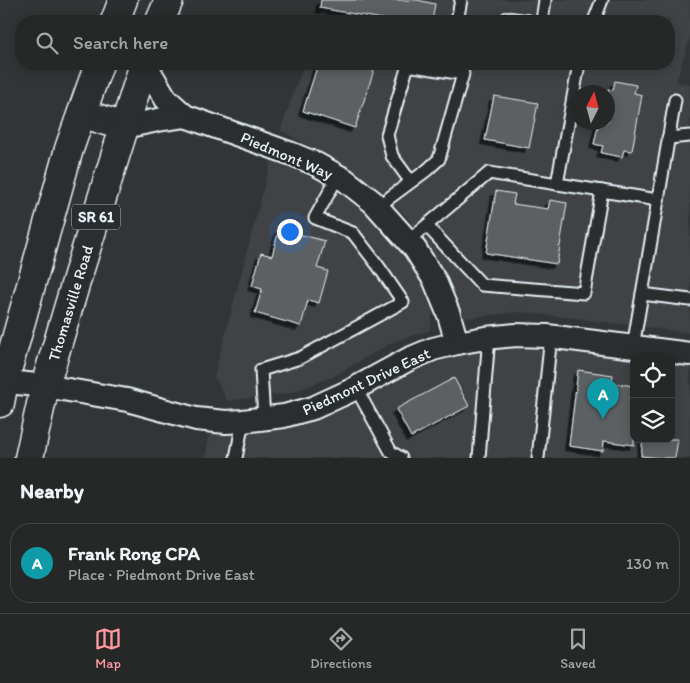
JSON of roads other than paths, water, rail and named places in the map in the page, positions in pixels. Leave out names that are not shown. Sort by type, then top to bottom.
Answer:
[{"type":"main road","points":[[118,15],[124,0]]},
{"type":"main road","points":[[163,15],[169,0]]},
{"type":"main road","name":"SR 61","points":[[1,388],[66,158],[98,70]]},
{"type":"main road","name":"Thomasville Road","points":[[29,458],[44,386],[143,70]]},
{"type":"main road","points":[[82,114],[124,127]]},
{"type":"street","name":"Piedmont Way","points":[[149,70],[166,99],[185,116],[316,164],[338,176],[373,202],[415,249],[435,281],[450,315],[457,343]]},
{"type":"street","points":[[124,127],[185,116]]},
{"type":"street","name":"Piedmont Drive East","points":[[1,388],[44,386],[127,400],[196,419],[226,422],[284,416],[313,408],[433,349],[490,337],[516,334],[551,336],[690,354]]},
{"type":"lane","points":[[458,15],[461,0]]},
{"type":"lane","points":[[543,15],[545,0]]},
{"type":"lane","points":[[596,15],[602,0]]},
{"type":"lane","points":[[406,70],[387,134],[392,156],[411,182]]},
{"type":"lane","points":[[377,207],[439,159],[462,74],[438,70]]},
{"type":"lane","points":[[557,184],[579,70]]},
{"type":"lane","points":[[633,347],[675,100]]},
{"type":"lane","points":[[668,138],[690,136]]},
{"type":"lane","points":[[408,241],[489,173],[658,200]]},
{"type":"lane","points":[[236,458],[253,420],[262,370],[300,358],[403,302],[353,233],[315,218],[338,176]]},
{"type":"lane","points":[[427,226],[482,285],[584,293],[602,191]]},
{"type":"lane","points":[[642,294],[690,300]]},
{"type":"lane","points":[[538,458],[551,336]]},
{"type":"lane","points":[[478,458],[490,337]]},
{"type":"lane","points":[[356,388],[391,452],[401,458]]},
{"type":"place","name":"Frank Rong CPA","points":[[603,419]]}]
